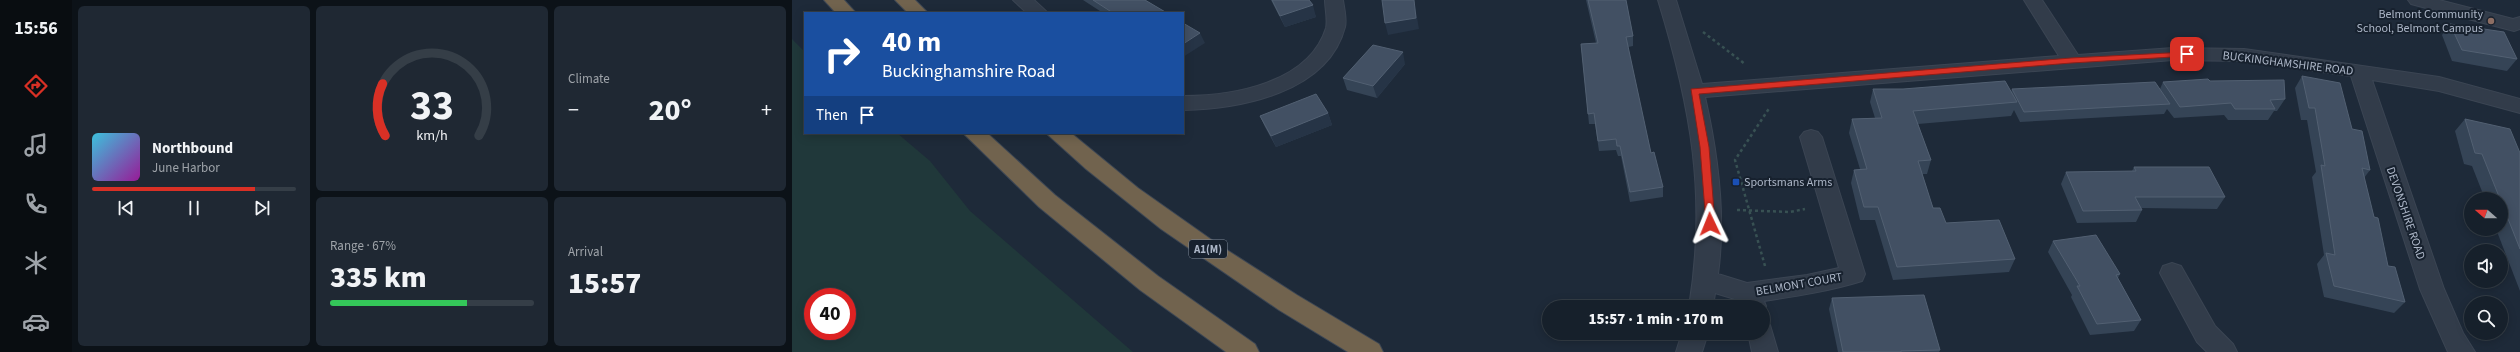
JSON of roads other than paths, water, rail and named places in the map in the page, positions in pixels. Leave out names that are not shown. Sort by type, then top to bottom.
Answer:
[{"type":"highway","points":[[833,0],[846,12]]},
{"type":"highway","points":[[904,0],[918,12]]},
{"type":"highway","points":[[975,134],[1047,202],[1149,283],[1246,352]]},
{"type":"highway","name":"A1(M)","points":[[1058,134],[1098,169],[1200,244],[1324,325],[1370,352]]},
{"type":"street","points":[[1022,0],[1038,12]]},
{"type":"street","points":[[1184,103],[1204,105],[1244,98],[1283,83],[1316,62],[1335,37],[1338,15],[1334,0]]},
{"type":"street","points":[[1667,0],[1694,91],[1705,147],[1711,240],[1707,281],[1703,300]]},
{"type":"street","points":[[2033,0],[2071,60]]},
{"type":"street","points":[[2417,0],[2514,25],[2520,23]]},
{"type":"street","name":"BUCKINGHAMSHIRE ROAD","points":[[1694,91],[2071,60],[2173,54],[2244,55],[2439,84],[2520,106]]},
{"type":"street","name":"DEVONSHIRE ROAD","points":[[2359,71],[2432,289],[2453,339],[2462,352]]},
{"type":"street","name":"BELMONT COURT","points":[[1750,300],[1771,290],[1807,285],[1853,274],[1811,137]]},
{"type":"street","points":[[2172,273],[2206,334],[2224,352]]},
{"type":"street","points":[[1707,281],[1750,300]]},
{"type":"street","points":[[1689,352],[1693,340]]},
{"type":"street","points":[[1763,340],[1766,352]]},
{"type":"place","name":"Belmont Community School, Belmont Campus","points":[[2491,21]]},
{"type":"place","name":"Sportsmans Arms","points":[[1736,182]]}]
